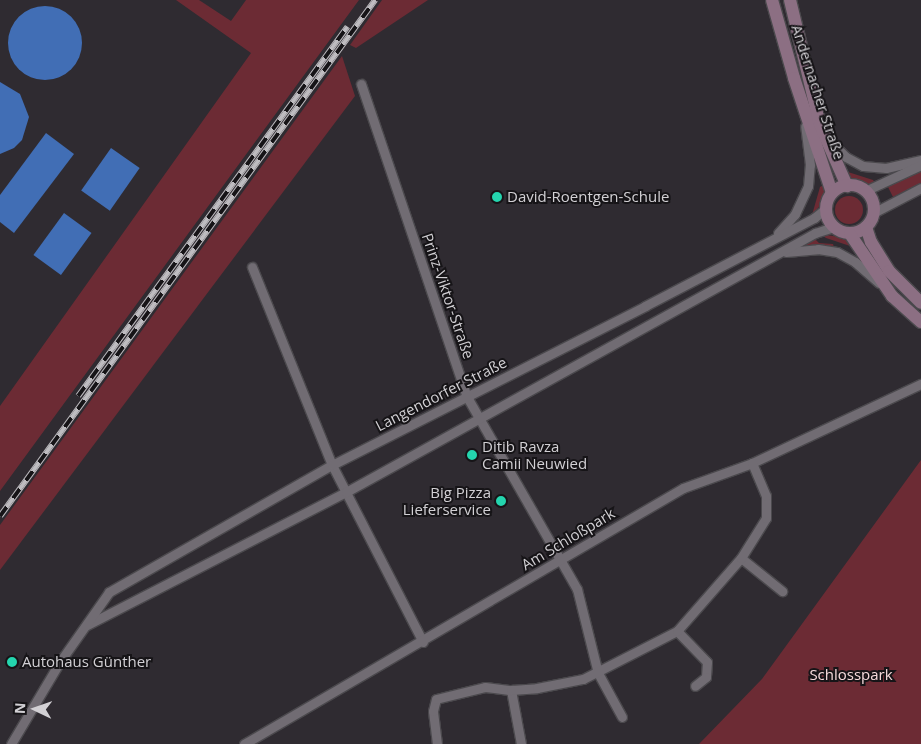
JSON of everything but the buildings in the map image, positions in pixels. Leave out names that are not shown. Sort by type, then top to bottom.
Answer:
[{"type":"street","name":"Andernacher Straße","points":[[772,0],[798,91],[832,193]]},
{"type":"street","name":"Andernacher Straße","points":[[790,0],[820,125],[847,186]]},
{"type":"street","name":"Prinz-Viktor-Straße","points":[[360,84],[468,396],[478,419],[560,560],[584,606],[598,673],[622,717]]},
{"type":"street","points":[[772,239],[795,214],[808,186],[809,151],[798,91]]},
{"type":"street","points":[[820,125],[841,154],[863,166],[886,168],[921,160]]},
{"type":"street","points":[[921,165],[865,190],[847,186],[832,193],[825,209],[833,226],[850,234],[888,291],[921,322]]},
{"type":"street","points":[[850,234],[866,226],[874,213],[921,188]]},
{"type":"street","points":[[865,190],[870,197],[874,213]]},
{"type":"street","name":"Langendorfer Straße","points":[[11,744],[59,662],[109,592],[332,465],[772,239],[825,209]]},
{"type":"street","name":"Langendorfer Straße","points":[[86,625],[346,492],[784,253],[820,230],[833,226]]},
{"type":"street","points":[[866,226],[871,242],[889,270],[921,303]]},
{"type":"street","name":"Langendorfer Straße","points":[[784,253],[818,249],[840,253],[888,291]]},
{"type":"street","points":[[252,267],[332,465],[423,642]]},
{"type":"street","name":"Am Schloßpark","points":[[244,744],[423,642],[683,488],[752,463],[921,384]]},
{"type":"street","points":[[437,744],[432,711],[436,699],[485,687],[511,690],[565,684],[598,673],[677,631],[741,558],[766,518],[766,496],[752,463]]},
{"type":"street","points":[[741,558],[782,591]]},
{"type":"street","points":[[677,631],[707,662],[706,677],[695,686]]},
{"type":"street","points":[[511,690],[520,744]]},
{"type":"green space","points":[[176,0],[199,0],[231,21],[246,0],[359,0],[0,491],[0,406],[251,53]]},
{"type":"green space","points":[[382,0],[428,0],[356,48],[350,45]]},
{"type":"green space","points":[[342,56],[355,96],[0,570],[0,525]]},
{"type":"green space","points":[[921,169],[921,183],[893,197],[887,185]]},
{"type":"green space","points":[[848,172],[873,180],[876,185],[864,188],[849,182],[844,174]]},
{"type":"green space","points":[[828,182],[824,201],[812,215],[820,187]]},
{"type":"green space","points":[[849,196],[859,200],[863,210],[859,220],[849,224],[839,220],[835,210],[839,200]]},
{"type":"green space","points":[[820,234],[846,238],[853,247],[826,238]]},
{"type":"green space","points":[[814,238],[819,243],[833,244],[834,247],[795,249]]},
{"type":"green space","name":"Schlosspark","points":[[921,460],[921,744],[699,744],[762,679]]},
{"type":"water","points":[[45,6],[59,9],[71,17],[79,29],[82,43],[79,57],[71,69],[59,77],[45,80],[31,77],[19,69],[11,57],[8,43],[11,29],[19,17],[31,9]]},
{"type":"water","points":[[0,82],[20,94],[29,117],[22,140],[14,148],[0,154]]},
{"type":"water","points":[[46,133],[74,154],[14,233],[0,222],[0,195]]},
{"type":"water","points":[[111,148],[140,168],[110,211],[81,191]]},
{"type":"water","points":[[64,213],[92,233],[61,275],[33,255]]},
{"type":"railway","points":[[0,516],[375,0]]},
{"type":"railway","points":[[78,396],[347,27]]},
{"type":"place","name":"David-Roentgen-Schule","points":[[497,197]]},
{"type":"place","name":"Ditib Ravza Camii Neuwied","points":[[472,455]]},
{"type":"place","name":"Big Pizza Lieferservice","points":[[501,501]]},
{"type":"place","name":"Autohaus Günther","points":[[12,662]]}]
